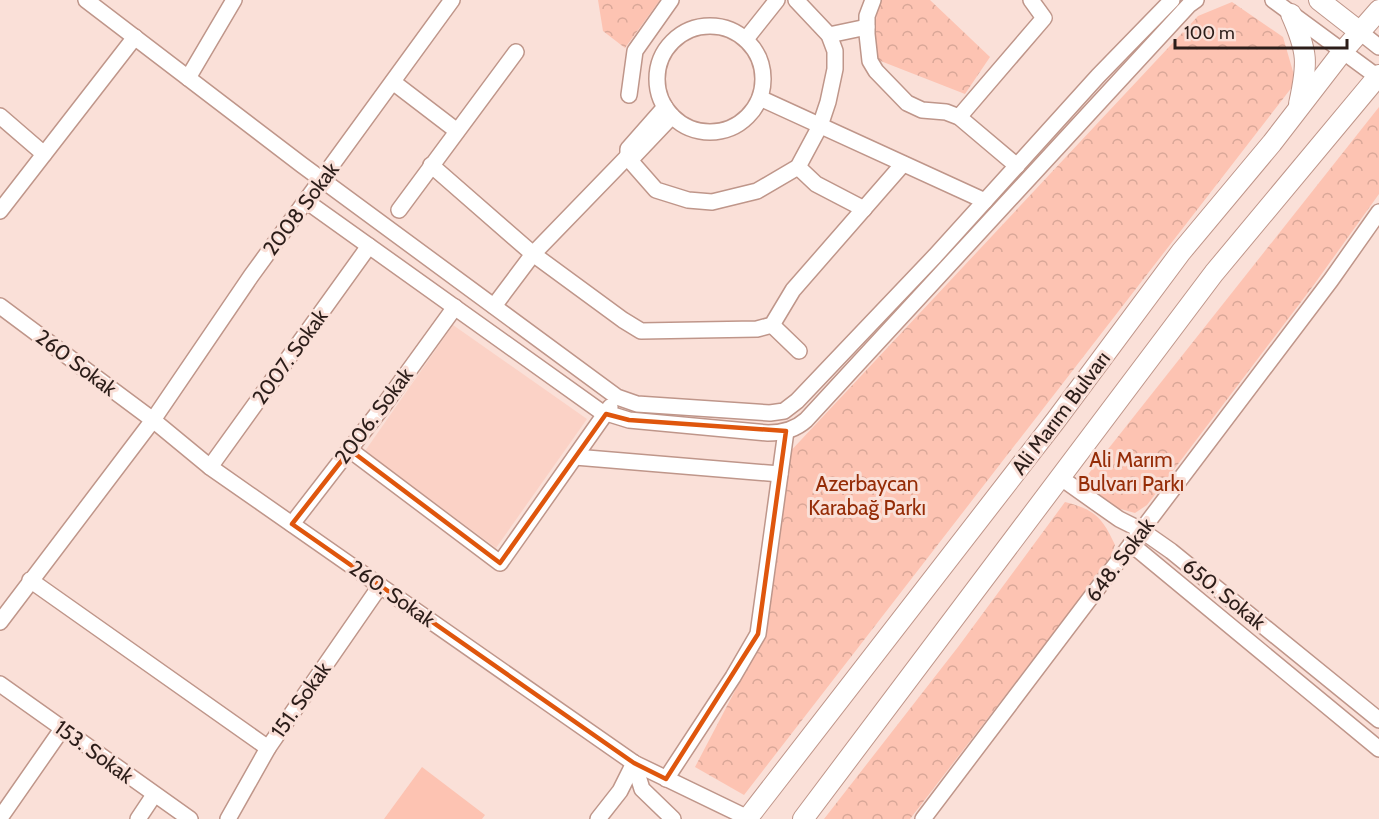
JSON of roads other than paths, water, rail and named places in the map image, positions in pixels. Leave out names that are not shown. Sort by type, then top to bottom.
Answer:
[{"type":"main road","points":[[1319,0],[1360,32]]},
{"type":"main road","name":"Ali Marım Bulvarı","points":[[748,818],[1056,420],[1181,252],[1298,110],[1343,51],[1379,10]]},
{"type":"main road","points":[[1291,14],[1304,45],[1306,62],[1298,110]]},
{"type":"main road","name":"Ali Marım Bulvarı","points":[[803,819],[1214,273],[1378,77]]},
{"type":"street","points":[[86,0],[322,179],[617,397],[637,404],[749,412],[784,411],[797,400],[985,201],[1098,76],[1172,0]]},
{"type":"street","points":[[188,78],[234,0]]},
{"type":"street","name":"2008 Sokak","points":[[0,622],[153,420],[251,276],[452,0]]},
{"type":"street","points":[[629,94],[635,51],[671,0]]},
{"type":"street","points":[[746,39],[777,0]]},
{"type":"street","points":[[627,157],[656,190],[688,200],[712,202],[757,191],[798,166],[820,126],[828,102],[835,69],[836,51],[829,35],[796,0]]},
{"type":"street","points":[[873,0],[867,16],[870,61],[891,87],[908,103],[922,110],[946,112],[958,117],[1017,166]]},
{"type":"street","points":[[958,117],[1044,18],[1030,0]]},
{"type":"street","points":[[306,201],[606,414],[628,420],[768,433],[786,431],[806,420],[1196,0]]},
{"type":"street","points":[[1273,0],[1378,77]]},
{"type":"street","points":[[712,26],[734,31],[746,39],[758,55],[764,73],[760,98],[753,111],[742,122],[729,129],[714,132],[699,131],[685,126],[669,112],[658,91],[659,62],[666,48],[676,37],[689,29],[712,26]]},
{"type":"street","points":[[829,35],[867,27]]},
{"type":"street","points":[[1360,32],[1379,47]]},
{"type":"street","points":[[0,211],[135,37]]},
{"type":"street","points":[[399,210],[516,52]]},
{"type":"street","points":[[393,82],[457,131]]},
{"type":"street","points":[[760,98],[985,201]]},
{"type":"street","points":[[494,306],[533,254],[627,157],[635,155],[669,112]]},
{"type":"street","points":[[0,116],[44,154]]},
{"type":"street","points":[[431,165],[533,254],[641,331],[758,329],[772,325],[793,290],[903,164]]},
{"type":"street","points":[[798,166],[816,184],[864,209]]},
{"type":"street","name":"648. Sokak","points":[[922,819],[1331,280],[1379,212]]},
{"type":"street","name":"2007. Sokak","points":[[210,467],[369,246]]},
{"type":"street","name":"260 Sokak","points":[[0,306],[153,420]]},
{"type":"street","name":"2006. Sokak","points":[[292,524],[350,450],[455,307]]},
{"type":"street","points":[[772,325],[799,351]]},
{"type":"street","points":[[350,450],[500,563],[617,397]]},
{"type":"street","name":"260. Sokak","points":[[153,420],[210,467],[634,763],[748,818]]},
{"type":"street","points":[[666,778],[733,677],[758,634],[786,431]]},
{"type":"street","points":[[575,457],[780,474]]},
{"type":"street","name":"650. Sokak","points":[[1061,478],[1119,519],[1141,530],[1171,551],[1379,720]]},
{"type":"street","points":[[1131,544],[1379,748]]},
{"type":"street","points":[[30,580],[268,748]]},
{"type":"street","name":"151. Sokak","points":[[228,819],[268,748],[380,586]]},
{"type":"street","name":"153. Sokak","points":[[0,684],[190,819]]},
{"type":"street","points":[[0,818],[62,729]]},
{"type":"street","points":[[598,819],[620,792],[634,763]]},
{"type":"street","points":[[634,763],[642,789],[673,819]]},
{"type":"street","points":[[138,819],[154,795]]},
{"type":"park label","name":"Ali Marım Bulvarı Parkı","points":[[1131,472]]},
{"type":"park label","name":"Azerbaycan Karabağ Parkı","points":[[867,496]]}]
